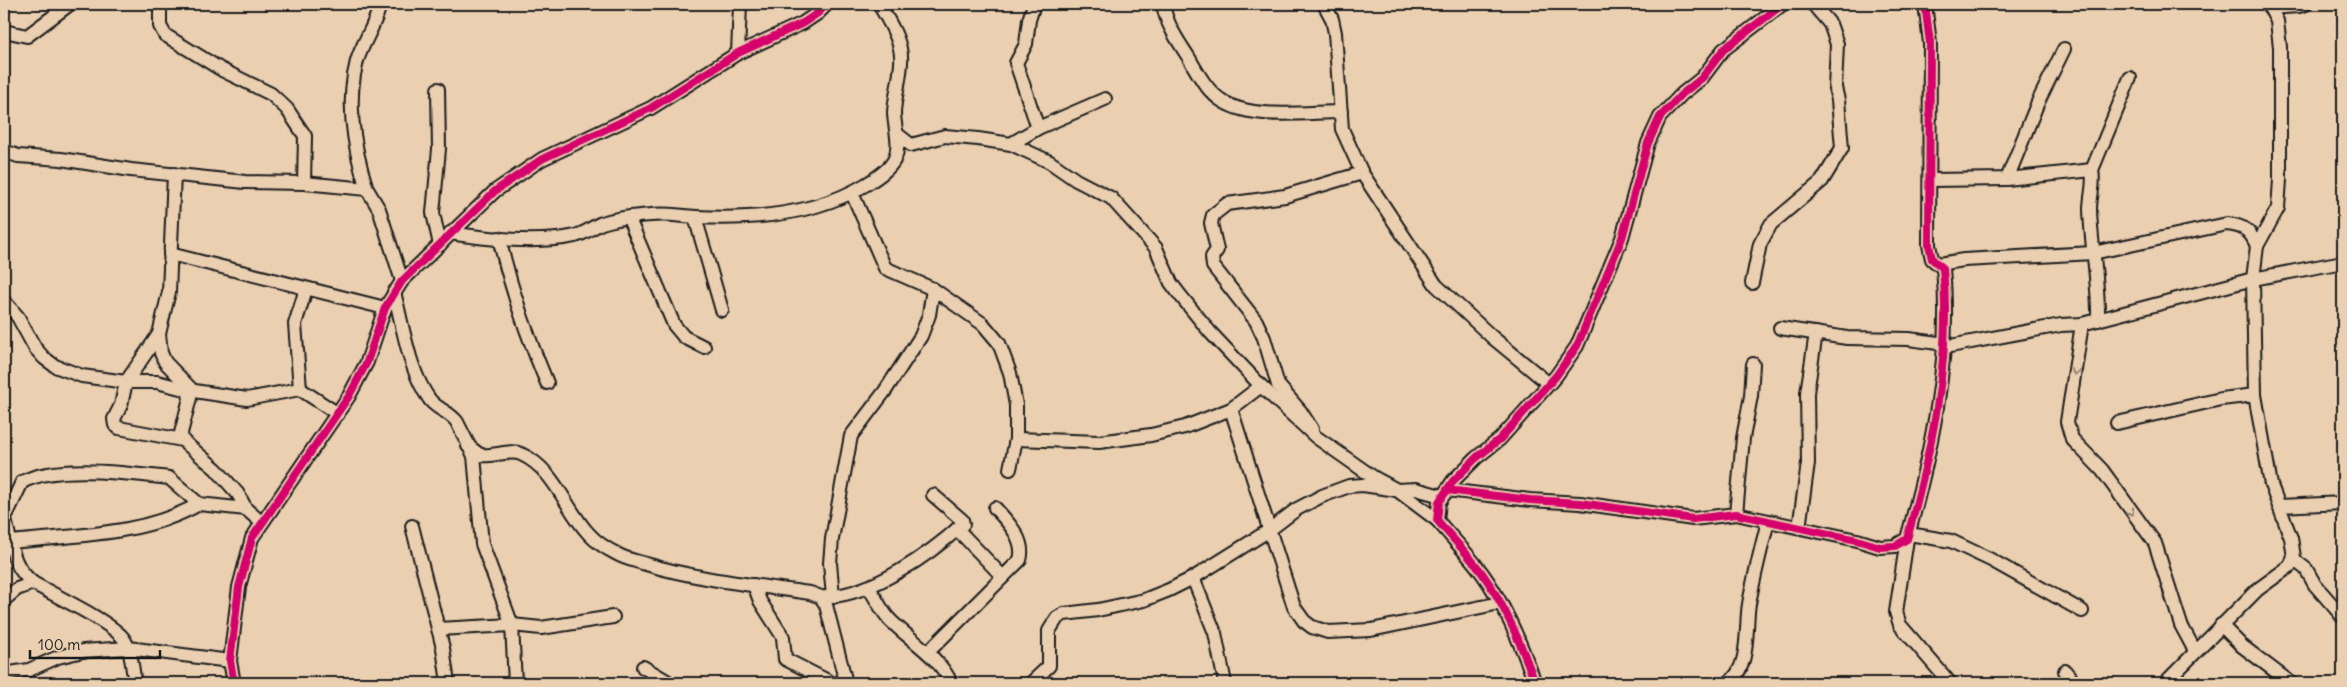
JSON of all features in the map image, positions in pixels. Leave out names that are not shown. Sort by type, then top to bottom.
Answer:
[{"type":"street","points":[[4,31],[27,36],[70,4]]},
{"type":"street","points":[[160,4],[160,26],[164,35],[222,70],[271,94],[287,109],[304,136],[304,183]]},
{"type":"street","points":[[380,4],[372,30],[358,60],[354,83],[354,136],[359,166],[367,189],[379,209],[402,281]]},
{"type":"street","points":[[738,53],[740,4]]},
{"type":"street","points":[[234,683],[230,661],[239,587],[252,538],[261,522],[338,414],[367,362],[385,308],[402,281],[440,245],[450,232],[495,191],[542,159],[651,108],[738,53],[818,14],[827,4]]},
{"type":"street","points":[[450,232],[499,238],[568,237],[587,232],[603,223],[665,214],[695,217],[772,215],[808,209],[852,192],[871,181],[891,164],[895,158],[897,134],[894,113],[901,61],[899,45],[879,4]]},
{"type":"street","points":[[1034,4],[1029,20],[1026,44],[1016,63],[1038,128]]},
{"type":"street","points":[[1163,4],[1166,19],[1197,73],[1209,89],[1223,102],[1239,109],[1260,112],[1341,112]]},
{"type":"street","points":[[1324,4],[1332,19],[1335,33],[1342,129],[1362,173],[1436,285],[1492,337],[1549,384]]},
{"type":"street","points":[[1437,520],[1444,493],[1476,458],[1500,439],[1549,384],[1578,346],[1622,238],[1648,143],[1660,117],[1682,94],[1702,78],[1723,50],[1783,4]]},
{"type":"street","points":[[1752,283],[1760,244],[1770,224],[1822,181],[1842,148],[1838,100],[1835,88],[1838,44],[1830,24],[1813,4]]},
{"type":"street","points":[[1926,4],[1930,43],[1929,245],[1932,259],[1942,265],[1944,275],[1945,346],[1938,406],[1926,468],[1908,536],[1896,612],[1900,625],[1950,683]]},
{"type":"street","points":[[2165,683],[2268,580],[2290,566],[2293,559],[2291,538],[2271,485],[2255,396],[2253,279],[2258,246],[2278,208],[2280,180],[2280,47],[2277,21],[2269,6],[2299,6],[2306,4]]},
{"type":"street","points":[[2007,179],[2038,102],[2064,49]]},
{"type":"street","points":[[2098,320],[2090,206],[2092,170],[2130,78]]},
{"type":"street","points":[[438,89],[439,148],[434,213],[440,245]]},
{"type":"street","points":[[1010,144],[1038,128],[1105,99]]},
{"type":"street","points":[[897,134],[912,146],[945,136],[978,138],[1010,144],[1050,162],[1076,180],[1111,198],[1156,248],[1170,283],[1210,332],[1260,386],[1316,437],[1373,477],[1398,490],[1447,529],[1482,574],[1500,603],[1535,683]]},
{"type":"street","points":[[4,151],[18,156],[60,159],[245,182],[304,183],[367,189]]},
{"type":"street","points":[[1930,180],[2007,179],[2092,170]]},
{"type":"street","points":[[1316,437],[1301,412],[1278,385],[1264,338],[1256,321],[1213,266],[1212,257],[1217,250],[1211,223],[1213,215],[1227,204],[1285,196],[1362,173]]},
{"type":"street","points":[[174,174],[169,292],[160,334],[161,353],[165,362],[190,390],[190,398],[181,433],[182,440]]},
{"type":"street","points":[[852,192],[885,268],[934,289],[983,324],[999,343],[1010,373],[1016,405],[1016,439],[1010,469]]},
{"type":"street","points":[[695,217],[722,310]]},
{"type":"street","points":[[629,219],[674,325],[684,337],[704,347]]},
{"type":"street","points":[[1939,264],[1964,260],[2093,253],[2227,224],[2242,226],[2251,233],[2258,246]]},
{"type":"street","points":[[499,238],[508,275],[526,332],[547,383]]},
{"type":"street","points":[[170,254],[385,308]]},
{"type":"street","points":[[1780,328],[1847,338],[1909,339],[1945,346],[2061,325],[2082,324],[2253,279],[2343,262]]},
{"type":"street","points":[[300,389],[295,324],[306,289]]},
{"type":"street","points":[[846,683],[826,605],[832,539],[851,436],[885,391],[921,336],[929,315],[934,289]]},
{"type":"street","points":[[394,292],[421,386],[434,405],[454,417],[474,461],[482,544],[512,625],[515,683]]},
{"type":"street","points":[[4,300],[18,316],[35,348],[55,366],[82,376],[126,382],[157,382],[190,390],[247,399],[300,389],[338,414]]},
{"type":"street","points":[[2082,324],[2067,422],[2068,430],[2072,439],[2102,470],[2155,543],[2181,625],[2195,651]]},
{"type":"street","points":[[1800,528],[1808,463],[1807,394],[1816,333]]},
{"type":"street","points":[[160,334],[126,382],[121,405],[114,419],[115,425],[119,428],[182,440],[216,468],[238,494],[246,509],[261,522]]},
{"type":"street","points":[[1736,514],[1743,438],[1752,396],[1753,364]]},
{"type":"street","points":[[1016,439],[1099,442],[1126,439],[1185,427],[1230,409],[1260,386]]},
{"type":"street","points":[[2116,423],[2220,399],[2255,396]]},
{"type":"street","points":[[1230,409],[1294,607],[1304,621],[1312,627],[1328,632],[1371,630],[1500,603]]},
{"type":"street","points":[[468,446],[480,455],[521,453],[546,473],[562,492],[589,534],[604,547],[620,556],[694,576],[827,597],[850,594],[869,588],[899,571],[963,524],[962,520],[933,495]]},
{"type":"street","points":[[135,683],[128,648],[122,638],[110,627],[33,583],[22,574],[16,565],[4,519],[22,482],[56,471],[124,473],[169,478],[199,504],[246,509]]},
{"type":"street","points":[[1031,683],[1049,666],[1049,631],[1057,618],[1064,614],[1098,610],[1144,600],[1193,578],[1268,531],[1297,509],[1348,486],[1363,485],[1398,490],[1416,488],[1444,493],[1580,503],[1693,519],[1736,514],[1858,540],[1880,547],[1895,546],[1908,536],[1951,541],[1991,560],[2082,611]]},
{"type":"street","points":[[2279,506],[2343,503]]},
{"type":"street","points":[[11,542],[113,532],[155,523],[183,514],[199,504]]},
{"type":"street","points":[[928,652],[1020,560],[1022,552],[1021,542],[995,508]]},
{"type":"street","points":[[1728,683],[1738,673],[1744,654],[1749,629],[1749,606],[1768,521]]},
{"type":"street","points":[[412,526],[438,629],[448,683]]},
{"type":"street","points":[[957,529],[1003,577]]},
{"type":"street","points":[[2293,559],[2306,569],[2315,585],[2343,617]]},
{"type":"street","points":[[1193,578],[1215,633],[1225,683]]},
{"type":"street","points":[[4,600],[17,589],[33,583]]},
{"type":"street","points":[[754,585],[760,600],[783,637],[785,659],[832,683]]},
{"type":"street","points":[[869,588],[890,620],[928,652],[947,674],[951,683]]},
{"type":"street","points":[[438,629],[512,625],[541,628],[613,617]]},
{"type":"street","points":[[2221,625],[2242,646],[2291,683]]},
{"type":"street","points":[[4,674],[29,670],[58,657],[83,651],[128,648],[230,661]]},
{"type":"street","points":[[643,667],[670,683]]},
{"type":"street","points":[[2065,671],[2075,683]]},
{"type":"cycle path","points":[[234,683],[230,661],[239,587],[252,538],[349,396],[367,362],[385,308],[402,281],[495,191],[542,159],[651,108],[738,53],[803,23],[827,4]]},
{"type":"cycle path","points":[[1535,683],[1512,626],[1498,598],[1482,573],[1437,520],[1439,502],[1453,481],[1476,458],[1500,439],[1556,376],[1577,346],[1622,238],[1648,143],[1660,117],[1682,94],[1702,78],[1723,50],[1783,4]]},
{"type":"cycle path","points":[[1447,490],[1530,500],[1580,503],[1693,519],[1736,514],[1857,540],[1880,547],[1895,546],[1907,539],[1931,439],[1942,371],[1945,336],[1943,268],[1932,259],[1929,245],[1930,43],[1925,4]]}]
